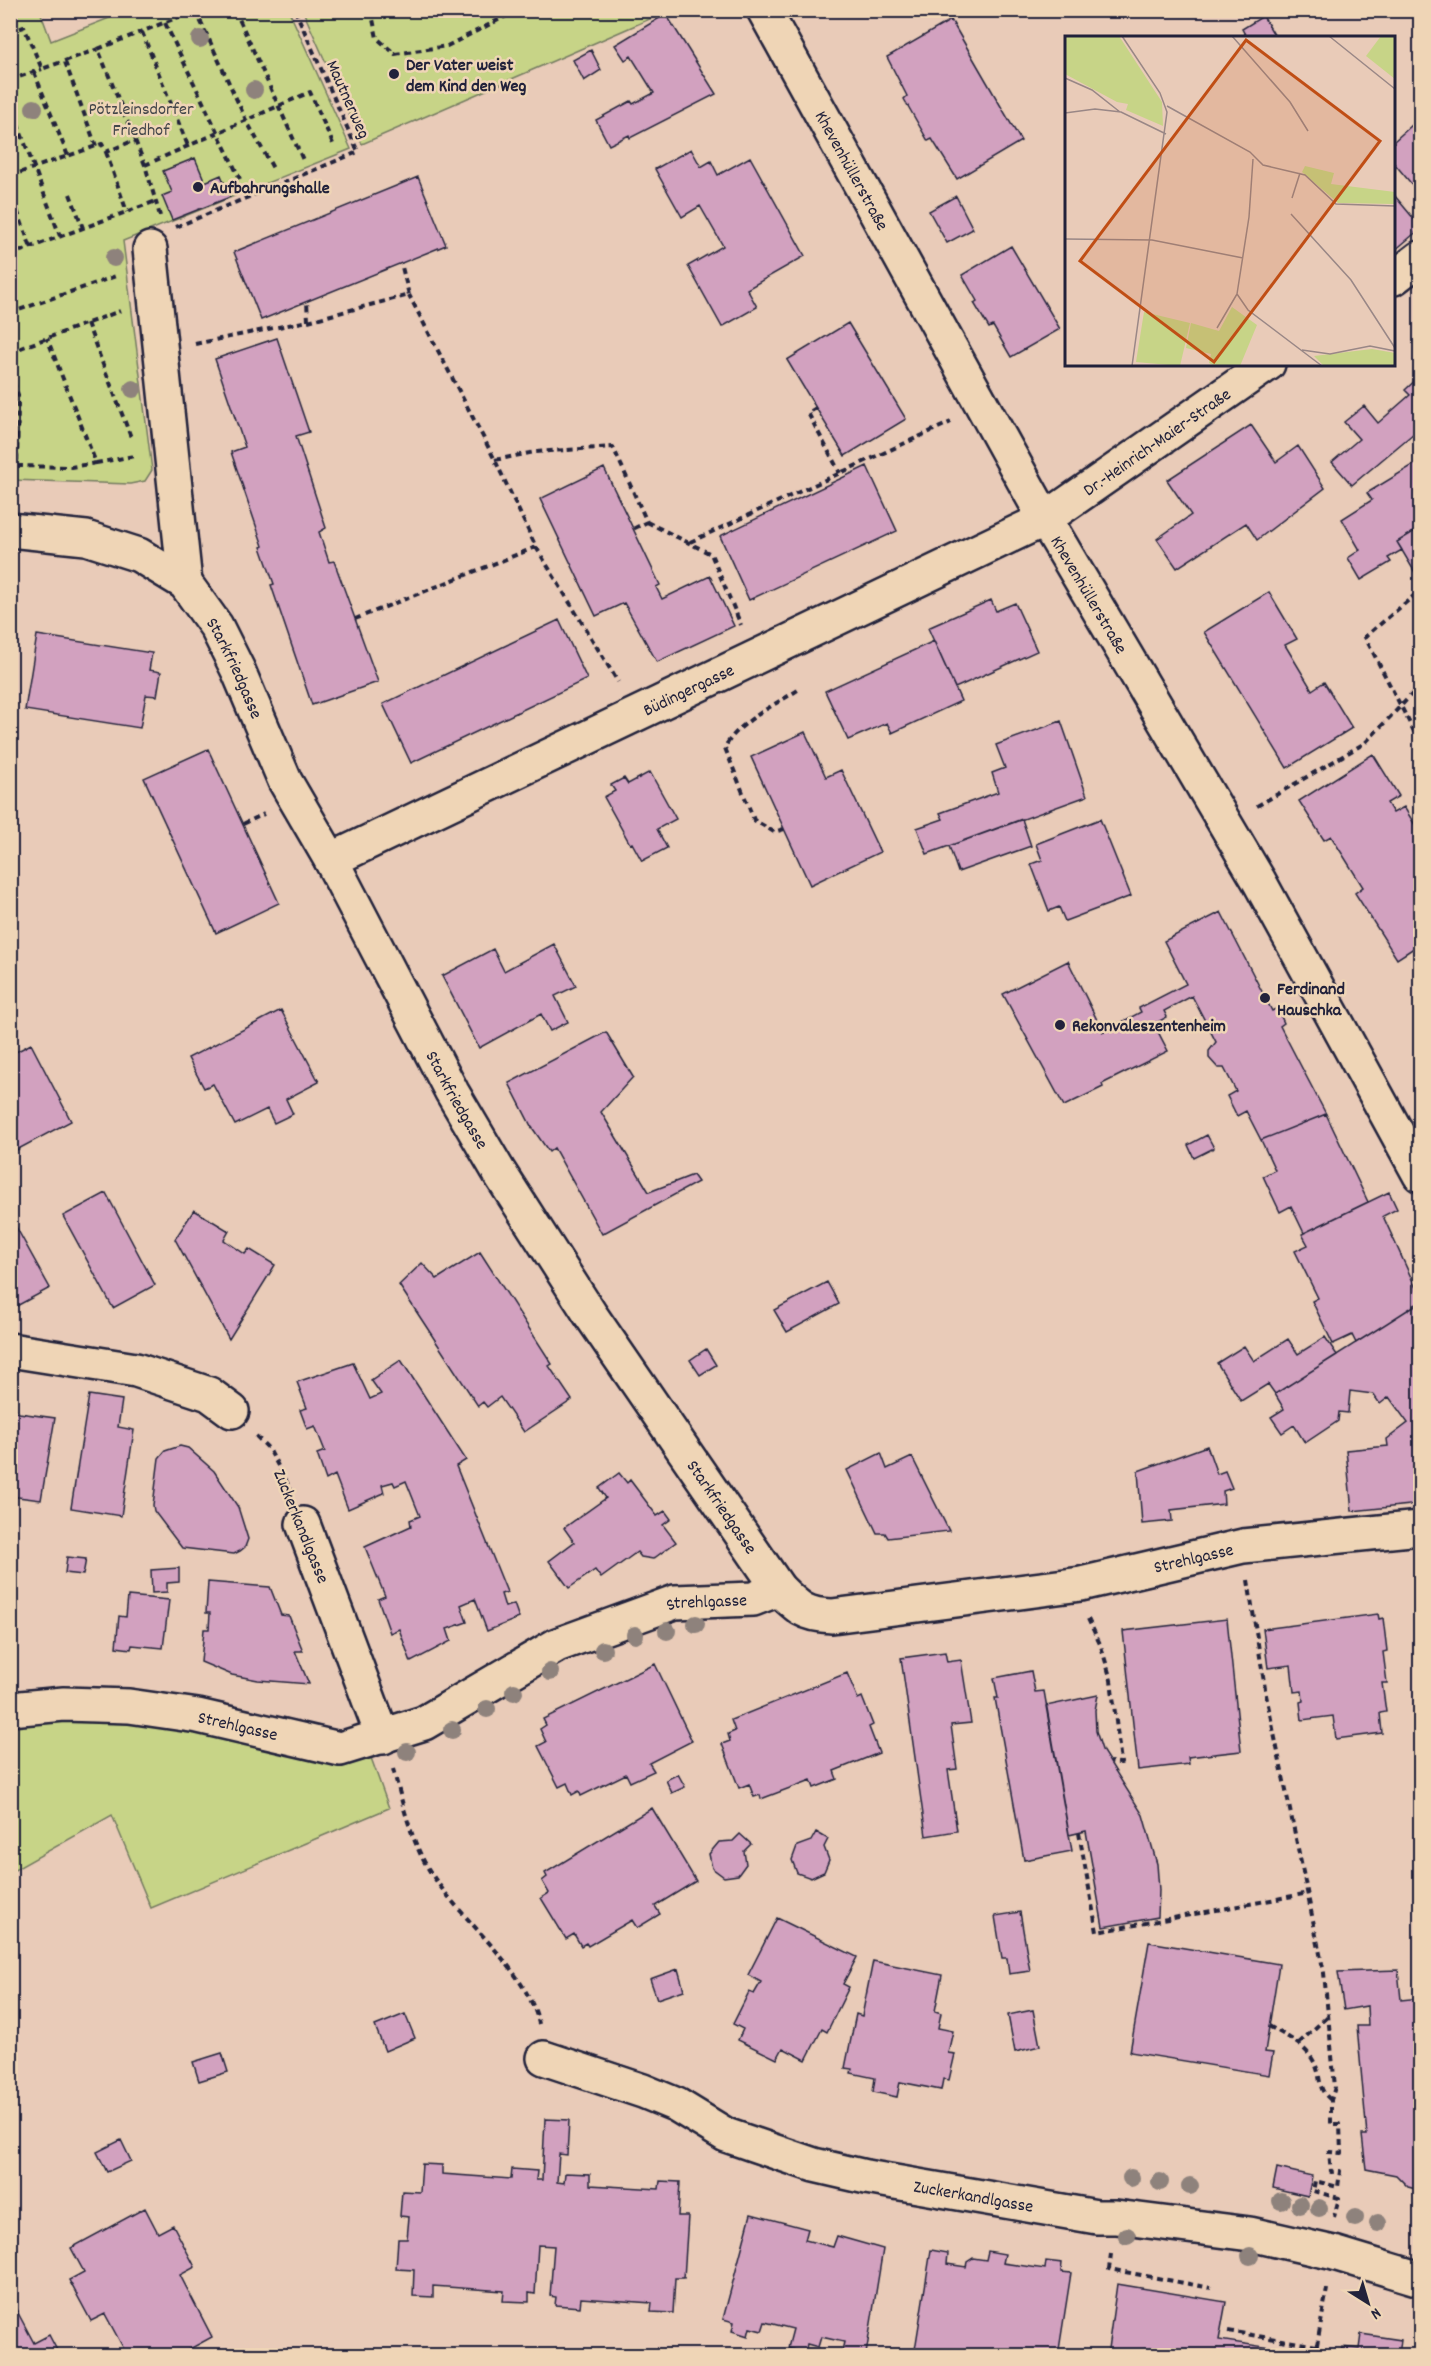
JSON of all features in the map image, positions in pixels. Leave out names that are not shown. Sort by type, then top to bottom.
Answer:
[{"type":"street","name":"Khevenhüllerstraße","points":[[764,10],[1045,519],[1259,881],[1420,1175]]},
{"type":"street","points":[[161,239],[162,350],[185,583]]},
{"type":"street","points":[[1395,277],[1420,258]]},
{"type":"street","name":"Dr.-Heinrich-Maier-Straße","points":[[1045,519],[1265,366]]},
{"type":"street","name":"Büdingergasse","points":[[331,860],[1045,519]]},
{"type":"street","name":"Starkfriedgasse","points":[[10,530],[86,538],[139,555],[185,583],[216,626],[238,670],[285,781],[331,860],[452,1092],[505,1181],[590,1314],[779,1589]]},
{"type":"street","points":[[10,1350],[136,1370],[209,1394],[232,1411]]},
{"type":"street","name":"Zuckerkandlgasse","points":[[303,1524],[382,1737]]},
{"type":"street","name":"Strehlgasse","points":[[10,1709],[64,1704],[129,1706],[198,1716],[340,1749],[424,1723],[557,1645],[675,1602],[753,1599],[779,1589],[798,1608],[815,1615],[832,1616],[1081,1584],[1243,1546],[1420,1528]]},
{"type":"street","name":"Zuckerkandlgasse","points":[[544,2058],[643,2091],[676,2105],[726,2134],[814,2165],[1097,2217],[1116,2217],[1250,2234],[1330,2252],[1420,2279]]},
{"type":"path","points":[[236,10],[303,160]]},
{"type":"path","name":"Mautnerweg","points":[[161,239],[358,152],[295,10]]},
{"type":"path","points":[[371,10],[377,38],[395,54],[447,46],[518,10]]},
{"type":"path","points":[[506,10],[511,14]]},
{"type":"path","points":[[10,80],[65,62],[196,11],[246,120],[274,170]]},
{"type":"path","points":[[165,23],[240,179]]},
{"type":"path","points":[[11,31],[24,27],[42,69]]},
{"type":"path","points":[[142,32],[188,146]]},
{"type":"path","points":[[98,49],[145,165],[157,201],[162,224],[161,239]]},
{"type":"path","points":[[65,62],[96,146]]},
{"type":"path","points":[[34,72],[68,156]]},
{"type":"path","points":[[145,165],[310,92],[334,146]]},
{"type":"path","points":[[10,104],[36,167],[60,236]]},
{"type":"path","points":[[106,152],[135,140]]},
{"type":"path","points":[[10,176],[102,144],[128,212]]},
{"type":"path","points":[[10,191],[31,248]]},
{"type":"path","points":[[70,194],[83,228]]},
{"type":"path","points":[[10,255],[157,201]]},
{"type":"path","points":[[401,263],[409,295],[495,460],[536,547],[617,680]]},
{"type":"path","points":[[10,313],[116,275]]},
{"type":"path","points":[[162,350],[308,321],[409,295]]},
{"type":"path","points":[[308,301],[308,321]]},
{"type":"path","points":[[10,352],[123,310]]},
{"type":"path","points":[[10,465],[72,467],[134,456],[133,442],[87,323]]},
{"type":"path","points":[[47,338],[96,463]]},
{"type":"path","points":[[10,372],[18,395],[17,466]]},
{"type":"path","points":[[816,408],[808,413],[840,472]]},
{"type":"path","points":[[690,542],[956,420]]},
{"type":"path","points":[[495,460],[535,452],[613,447],[647,522],[711,554],[732,602],[752,659]]},
{"type":"path","points":[[633,529],[647,522]]},
{"type":"path","points":[[355,619],[536,547]]},
{"type":"path","points":[[1416,594],[1365,637],[1420,743]]},
{"type":"path","points":[[1226,825],[1365,743],[1420,686]]},
{"type":"path","points":[[784,829],[774,832],[754,820],[725,748],[729,738],[765,710],[798,690]]},
{"type":"path","name":"Zuckerkandlgasse","points":[[232,1411],[269,1449],[291,1489],[303,1524]]},
{"type":"path","points":[[1243,1546],[1266,1695],[1324,1973],[1335,2087],[1331,2100],[1331,2124],[1340,2124],[1341,2153],[1329,2152],[1331,2172],[1340,2171],[1338,2187],[1316,2181],[1312,2191],[1339,2198],[1315,2355]]},
{"type":"path","points":[[1084,1611],[1101,1646],[1111,1680],[1121,1763],[1110,1762]]},
{"type":"path","points":[[382,1737],[425,1863],[443,1890],[519,1978],[538,2021],[544,2058]]},
{"type":"path","points":[[1079,1833],[1097,1932],[1308,1893]]},
{"type":"path","points":[[1299,2043],[1328,2016]]},
{"type":"path","points":[[1269,2026],[1299,2043],[1310,2055],[1317,2067],[1322,2093],[1331,2100]]},
{"type":"path","points":[[1109,2270],[1211,2288]]},
{"type":"path","points":[[1228,2331],[1317,2346]]},
{"type":"green space","name":"Pötzleinsdorfer Friedhof","points":[[11,11],[40,11],[51,41],[127,11],[289,11],[351,149],[123,241],[152,470],[145,481],[130,484],[11,480]]},
{"type":"green space","points":[[303,11],[668,11],[362,144]]},
{"type":"green space","points":[[92,1712],[370,1755],[389,1808],[151,1908],[112,1815],[11,1872],[11,1720]]},
{"type":"building","points":[[666,14],[716,94],[630,138],[629,135],[609,145],[596,120],[631,101],[633,104],[654,93],[631,56],[625,60],[615,45]]},
{"type":"building","points":[[1263,16],[1275,36],[1246,36],[1242,29]]},
{"type":"building","points":[[951,20],[1021,141],[957,179],[932,139],[928,141],[904,99],[907,96],[887,57]]},
{"type":"building","points":[[591,50],[601,70],[584,81],[573,60]]},
{"type":"building","points":[[1420,118],[1420,182],[1414,187],[1395,164],[1395,140]]},
{"type":"building","points":[[691,149],[701,167],[711,161],[718,175],[750,157],[805,256],[747,289],[757,307],[722,327],[688,266],[723,246],[700,206],[682,217],[655,169]]},
{"type":"building","name":"Aufbahrungshalle","points":[[195,158],[205,182],[221,175],[230,197],[172,220],[162,196],[172,192],[163,171]]},
{"type":"building","points":[[418,177],[446,245],[261,320],[234,252]]},
{"type":"building","points":[[956,196],[973,229],[947,243],[929,211]]},
{"type":"building","points":[[1395,196],[1420,226],[1420,229],[1395,250]]},
{"type":"building","points":[[1011,246],[1060,329],[1011,357],[993,326],[989,328],[974,303],[977,301],[962,275]]},
{"type":"building","points":[[848,323],[906,419],[845,456],[787,360]]},
{"type":"building","points":[[277,338],[309,432],[296,436],[326,528],[319,532],[329,562],[334,561],[378,682],[312,705],[271,585],[274,584],[261,547],[263,546],[231,452],[245,447],[215,359]]},
{"type":"building","points":[[1420,376],[1420,428],[1352,485],[1332,462],[1359,439],[1344,422],[1364,406],[1378,423],[1410,395],[1405,390]]},
{"type":"building","points":[[1251,425],[1276,462],[1298,446],[1325,488],[1257,540],[1246,523],[1177,568],[1157,539],[1191,515],[1167,480]]},
{"type":"building","points":[[1418,462],[1420,466],[1420,528],[1397,542],[1402,550],[1388,558],[1391,562],[1361,580],[1348,558],[1360,550],[1342,519],[1372,500],[1367,493]]},
{"type":"building","points":[[867,466],[897,531],[749,600],[720,536]]},
{"type":"building","points":[[604,468],[660,585],[656,587],[662,599],[710,576],[734,626],[657,662],[624,603],[596,616],[540,499]]},
{"type":"building","points":[[1420,528],[1420,581],[1397,542]]},
{"type":"building","points":[[1269,592],[1297,639],[1285,645],[1312,690],[1324,682],[1352,728],[1287,768],[1204,632]]},
{"type":"building","points":[[991,600],[996,611],[1015,603],[1037,651],[955,688],[928,628]]},
{"type":"building","points":[[559,620],[587,679],[411,763],[383,704]]},
{"type":"building","points":[[37,635],[152,653],[149,670],[161,672],[157,696],[146,695],[140,728],[25,710]]},
{"type":"building","points":[[934,641],[961,701],[892,733],[887,723],[848,740],[825,691]]},
{"type":"building","points":[[1061,721],[1087,796],[927,854],[917,828],[943,819],[940,813],[998,792],[992,773],[1005,768],[996,745]]},
{"type":"building","points":[[805,732],[826,777],[841,770],[880,852],[810,885],[751,757]]},
{"type":"building","points":[[208,749],[279,903],[216,933],[144,778]]},
{"type":"building","points":[[1373,754],[1399,796],[1387,803],[1393,813],[1404,807],[1420,833],[1420,944],[1397,959],[1355,893],[1363,887],[1331,836],[1324,840],[1299,801]]},
{"type":"building","points":[[650,772],[676,819],[657,829],[667,848],[642,861],[604,797],[615,791],[611,785],[624,778],[628,784]]},
{"type":"building","points":[[1022,819],[1031,846],[958,872],[949,846]]},
{"type":"building","points":[[1100,819],[1131,896],[1065,921],[1059,907],[1049,911],[1031,864],[1042,860],[1036,844]]},
{"type":"building","name":"Rekonvaleszentenheim","points":[[1221,912],[1272,1011],[1277,1008],[1284,1023],[1280,1026],[1326,1114],[1261,1140],[1246,1111],[1237,1116],[1227,1096],[1236,1091],[1224,1068],[1218,1068],[1209,1058],[1209,1051],[1216,1042],[1192,996],[1164,1011],[1167,1017],[1154,1024],[1168,1051],[1064,1106],[1003,994],[1068,961],[1103,1032],[1141,1012],[1139,1008],[1186,984],[1164,941]]},
{"type":"building","points":[[554,944],[576,986],[555,996],[568,1022],[550,1031],[541,1014],[479,1048],[442,976],[493,949],[504,971]]},
{"type":"building","points":[[281,1010],[319,1082],[286,1099],[293,1114],[274,1123],[267,1109],[235,1125],[213,1084],[204,1088],[188,1058]]},
{"type":"building","points":[[606,1032],[633,1077],[601,1112],[649,1192],[693,1175],[698,1182],[602,1234],[554,1148],[549,1152],[531,1126],[509,1083]]},
{"type":"building","points":[[31,1044],[71,1121],[11,1153],[10,1052],[12,1054]]},
{"type":"building","points":[[1326,1114],[1368,1202],[1304,1233],[1291,1206],[1280,1212],[1263,1176],[1275,1170],[1261,1140]]},
{"type":"building","points":[[1207,1135],[1214,1148],[1194,1158],[1188,1145]]},
{"type":"building","points":[[1389,1192],[1397,1209],[1383,1216],[1420,1297],[1420,1302],[1356,1343],[1352,1335],[1333,1344],[1312,1301],[1318,1298],[1295,1251],[1308,1245],[1302,1234]]},
{"type":"building","points":[[106,1193],[155,1285],[113,1308],[63,1216]]},
{"type":"building","points":[[194,1210],[229,1231],[224,1240],[245,1254],[249,1249],[275,1265],[229,1339],[175,1239]]},
{"type":"building","points":[[10,1216],[50,1288],[13,1308],[10,1304]]},
{"type":"building","points":[[480,1252],[552,1364],[549,1366],[572,1400],[524,1432],[500,1397],[487,1407],[483,1402],[478,1406],[399,1285],[422,1263],[437,1279]]},
{"type":"building","points":[[827,1282],[839,1304],[787,1332],[774,1310]]},
{"type":"building","points":[[1420,1302],[1420,1504],[1352,1511],[1346,1450],[1388,1446],[1387,1439],[1408,1423],[1389,1397],[1380,1404],[1373,1394],[1350,1391],[1348,1413],[1339,1412],[1338,1421],[1305,1443],[1294,1425],[1282,1433],[1271,1417],[1284,1409],[1275,1394]]},
{"type":"building","points":[[1325,1337],[1337,1355],[1275,1394],[1268,1384],[1241,1401],[1217,1363],[1244,1346],[1254,1361],[1288,1339],[1298,1354]]},
{"type":"building","points":[[706,1349],[716,1365],[700,1375],[690,1360]]},
{"type":"building","points":[[401,1360],[466,1460],[456,1466],[507,1592],[501,1594],[505,1607],[514,1604],[519,1618],[487,1631],[475,1599],[461,1605],[467,1622],[447,1629],[451,1641],[411,1662],[399,1629],[390,1633],[378,1599],[385,1596],[365,1547],[411,1526],[410,1520],[420,1516],[406,1481],[395,1486],[393,1482],[382,1485],[384,1493],[348,1509],[335,1475],[326,1480],[317,1454],[325,1451],[315,1426],[307,1429],[300,1410],[307,1408],[297,1382],[353,1363],[370,1399],[381,1394],[371,1380]]},
{"type":"building","points":[[89,1395],[122,1400],[118,1427],[134,1430],[121,1516],[71,1508]]},
{"type":"building","points":[[10,1404],[19,1413],[55,1418],[41,1500],[10,1496]]},
{"type":"building","points":[[180,1446],[188,1448],[214,1471],[238,1507],[248,1539],[245,1547],[240,1551],[234,1554],[182,1548],[154,1511],[159,1458],[165,1451]]},
{"type":"building","points":[[1207,1446],[1217,1474],[1225,1471],[1232,1488],[1223,1491],[1224,1504],[1171,1510],[1172,1521],[1142,1524],[1138,1471]]},
{"type":"building","points":[[881,1453],[887,1469],[912,1457],[949,1531],[888,1538],[885,1533],[877,1533],[847,1470]]},
{"type":"building","points":[[619,1473],[627,1483],[630,1480],[657,1516],[665,1511],[671,1519],[663,1525],[676,1542],[653,1559],[641,1557],[637,1552],[601,1578],[595,1570],[569,1588],[549,1561],[574,1542],[564,1528],[606,1498],[599,1488]]},
{"type":"building","points":[[67,1557],[86,1559],[83,1575],[65,1573]]},
{"type":"building","points":[[179,1568],[179,1582],[167,1583],[167,1592],[152,1593],[151,1570]]},
{"type":"building","points":[[208,1582],[270,1587],[281,1615],[289,1616],[303,1651],[295,1651],[309,1684],[258,1680],[232,1675],[201,1662],[204,1629],[209,1629],[210,1613],[206,1613]]},
{"type":"building","points":[[128,1596],[169,1600],[163,1648],[132,1645],[131,1649],[116,1647],[119,1616],[126,1617]]},
{"type":"building","points":[[1378,1614],[1379,1619],[1383,1618],[1387,1651],[1383,1652],[1387,1683],[1382,1683],[1386,1712],[1380,1713],[1382,1733],[1336,1739],[1333,1716],[1302,1720],[1300,1702],[1303,1701],[1302,1691],[1294,1692],[1291,1665],[1268,1668],[1263,1629]]},
{"type":"building","points":[[1227,1619],[1241,1751],[1188,1757],[1189,1764],[1138,1770],[1123,1631]]},
{"type":"building","points":[[945,1652],[947,1662],[961,1660],[971,1723],[951,1725],[957,1769],[948,1770],[957,1831],[926,1836],[901,1658]]},
{"type":"building","points":[[655,1664],[692,1741],[649,1763],[654,1771],[630,1782],[626,1774],[581,1796],[579,1791],[572,1795],[567,1783],[559,1787],[538,1746],[546,1742],[540,1729],[546,1725],[543,1719]]},
{"type":"building","points":[[1031,1671],[1035,1692],[1044,1691],[1072,1851],[1024,1860],[995,1698],[998,1698],[994,1678]]},
{"type":"building","points":[[847,1673],[858,1699],[862,1697],[873,1725],[869,1727],[879,1753],[834,1771],[837,1779],[814,1788],[811,1780],[761,1799],[760,1795],[754,1797],[749,1784],[739,1788],[722,1744],[730,1741],[728,1734],[735,1731],[731,1720]]},
{"type":"building","points":[[1098,1695],[1095,1710],[1096,1731],[1102,1750],[1143,1815],[1157,1864],[1159,1890],[1158,1917],[1103,1927],[1086,1831],[1069,1835],[1046,1706]]},
{"type":"building","points":[[678,1774],[685,1787],[672,1793],[666,1780]]},
{"type":"building","points":[[652,1808],[696,1881],[655,1906],[660,1914],[637,1928],[632,1920],[588,1946],[586,1943],[581,1946],[574,1934],[566,1939],[541,1898],[549,1893],[542,1881],[547,1877],[545,1873]]},
{"type":"building","points":[[816,1832],[828,1839],[824,1847],[829,1860],[824,1872],[811,1878],[797,1873],[792,1860],[797,1846],[811,1841]]},
{"type":"building","points":[[740,1834],[751,1844],[744,1851],[746,1864],[738,1875],[724,1877],[712,1868],[709,1854],[719,1842],[733,1841]]},
{"type":"building","points":[[1020,1912],[1030,1971],[1009,1974],[1007,1958],[1002,1958],[995,1916]]},
{"type":"building","points":[[777,1918],[857,1957],[843,1984],[849,1987],[827,2032],[822,2029],[806,2060],[783,2048],[777,2059],[738,2040],[743,2029],[733,2024],[749,1992],[754,1994],[761,1982],[748,1975]]},
{"type":"building","points":[[1149,1942],[1279,1964],[1265,2052],[1273,2053],[1269,2075],[1130,2052]]},
{"type":"building","points":[[873,1961],[942,1975],[935,2011],[941,2013],[938,2028],[953,2031],[948,2053],[955,2054],[949,2080],[943,2079],[941,2090],[900,2082],[897,2097],[873,2092],[875,2078],[851,2073],[852,2069],[845,2068],[856,2014],[862,2016]]},
{"type":"building","points":[[678,1969],[684,1990],[657,1999],[650,1979]]},
{"type":"building","points":[[1398,1970],[1401,2000],[1420,1998],[1420,2190],[1408,2187],[1396,2175],[1366,2169],[1362,2135],[1367,2135],[1357,2026],[1368,2026],[1367,2006],[1344,2010],[1338,1972]]},
{"type":"building","points":[[1033,2010],[1040,2046],[1015,2052],[1008,2015]]},
{"type":"building","points":[[405,2014],[415,2038],[385,2051],[375,2026]]},
{"type":"building","points":[[222,2053],[228,2072],[199,2081],[193,2062]]},
{"type":"building","points":[[545,2119],[569,2120],[567,2155],[559,2154],[557,2182],[564,2183],[565,2173],[590,2174],[590,2185],[659,2189],[660,2181],[680,2182],[678,2216],[688,2216],[684,2278],[675,2278],[673,2313],[651,2312],[652,2303],[581,2298],[580,2307],[555,2305],[556,2297],[550,2296],[554,2246],[538,2245],[535,2294],[529,2293],[529,2302],[503,2301],[504,2291],[433,2286],[433,2297],[413,2296],[414,2270],[396,2269],[398,2239],[407,2239],[409,2217],[400,2216],[402,2191],[420,2192],[422,2164],[442,2165],[442,2174],[511,2179],[512,2169],[537,2171],[536,2180],[542,2180]]},
{"type":"building","points":[[121,2140],[131,2161],[107,2172],[97,2152]]},
{"type":"building","points":[[1277,2168],[1312,2176],[1308,2196],[1273,2188]]},
{"type":"building","points":[[145,2208],[158,2233],[173,2225],[195,2267],[180,2275],[212,2337],[177,2356],[124,2356],[125,2351],[105,2314],[91,2321],[69,2280],[84,2272],[71,2248]]},
{"type":"building","points":[[751,2214],[808,2229],[805,2240],[833,2247],[837,2236],[883,2249],[866,2354],[846,2356],[846,2352],[842,2351],[844,2342],[821,2337],[818,2347],[807,2344],[805,2353],[788,2348],[793,2329],[765,2322],[762,2331],[750,2328],[748,2336],[732,2331],[734,2322],[723,2319]]},
{"type":"building","points":[[931,2250],[948,2253],[947,2264],[966,2267],[967,2262],[973,2258],[986,2260],[988,2251],[1005,2254],[1003,2263],[1045,2269],[1046,2261],[1062,2263],[1061,2272],[1071,2273],[1058,2356],[914,2356]]},
{"type":"building","points":[[1117,2284],[1226,2302],[1219,2340],[1303,2353],[1302,2356],[1107,2356]]},
{"type":"building","points":[[10,2298],[34,2343],[49,2335],[60,2356],[10,2356]]},
{"type":"building","points":[[1361,2334],[1401,2340],[1399,2355],[1401,2356],[1340,2356],[1342,2347],[1359,2349]]},
{"type":"place","name":"Der Vater weist dem Kind den Weg","points":[[394,74]]},
{"type":"place","name":"Aufbahrungshalle","points":[[198,187]]},
{"type":"place","name":"Ferdinand Hauschka","points":[[1265,998]]},
{"type":"place","name":"Rekonvaleszentenheim","points":[[1060,1025]]}]
